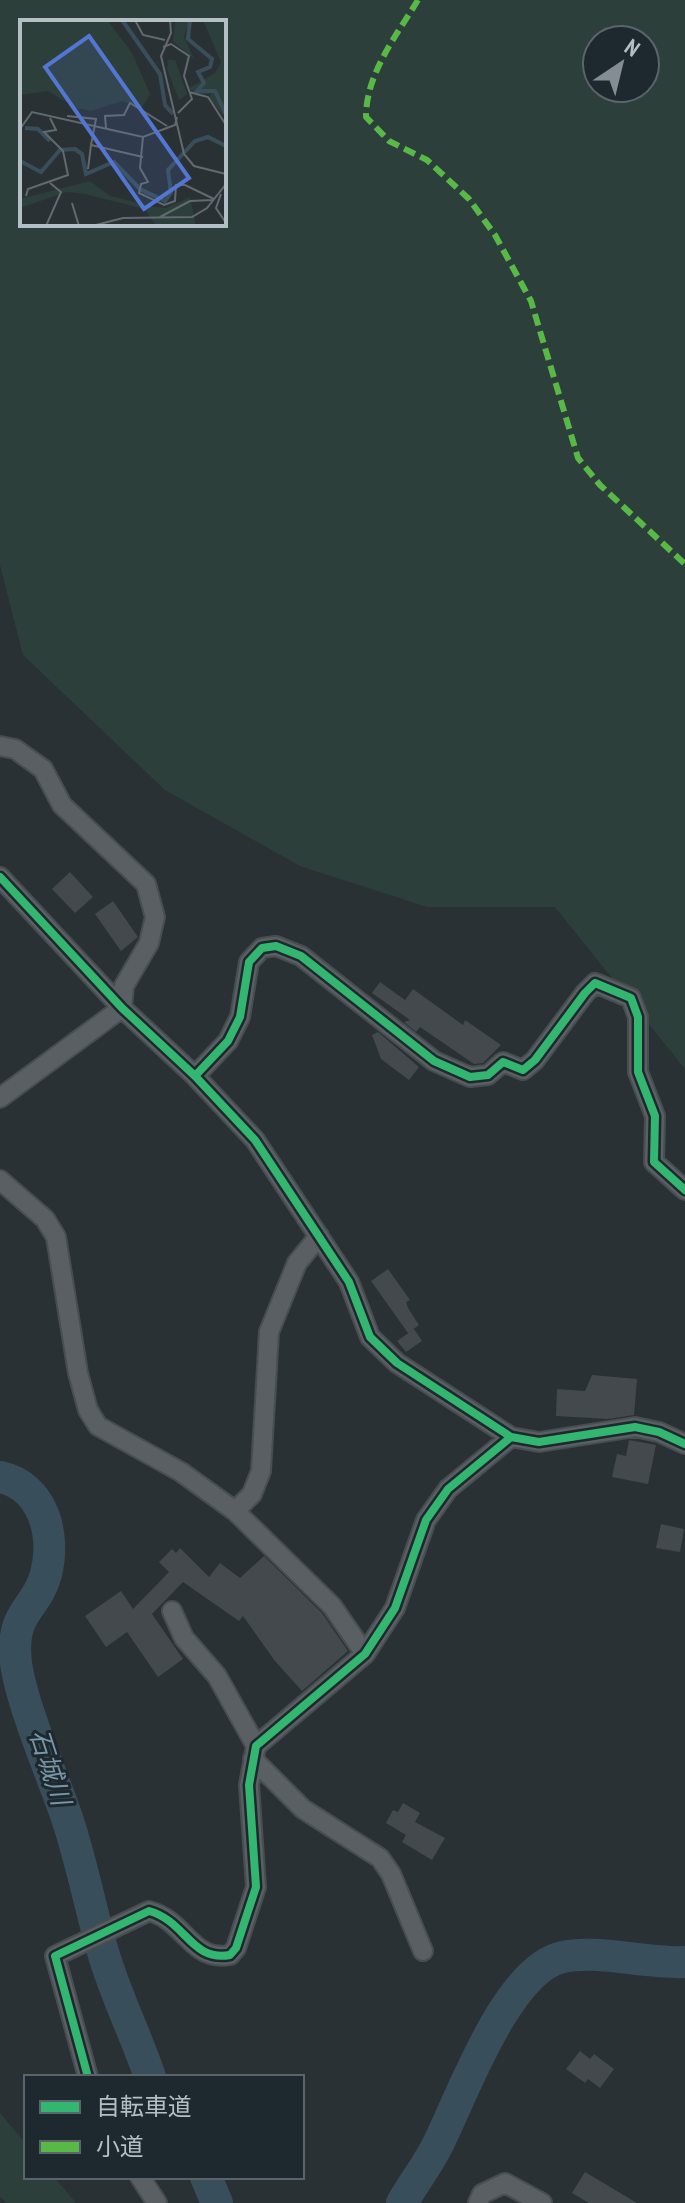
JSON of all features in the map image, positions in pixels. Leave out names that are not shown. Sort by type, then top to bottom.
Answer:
[{"type":"street","points":[[0,746],[15,749],[43,769],[62,805],[146,884],[155,917],[149,943],[124,986],[122,1008],[0,1098]]},
{"type":"street","points":[[0,877],[122,1008],[195,1076],[255,1140],[349,1282],[370,1337],[397,1363],[511,1437],[539,1442],[635,1427],[659,1432],[685,1444]]},
{"type":"street","points":[[195,1076],[228,1041],[240,1017],[249,962],[262,948],[276,946],[301,956],[434,1061],[470,1077],[488,1075],[503,1062],[523,1070],[535,1060],[585,993],[595,983],[601,984],[631,998],[638,1017],[638,1072],[655,1116],[654,1162],[685,1190]]},
{"type":"street","points":[[0,1180],[45,1219],[56,1237],[78,1373],[88,1410],[98,1426],[181,1472],[235,1511],[332,1606],[365,1654]]},
{"type":"street","points":[[235,1511],[252,1494],[261,1471],[269,1332],[297,1263],[319,1236]]},
{"type":"street","points":[[87,2075],[55,1956],[149,1911],[163,1915],[181,1929],[202,1954],[216,1957],[230,1955],[236,1948],[256,1887],[249,1785],[255,1753],[365,1654],[395,1608],[426,1520],[448,1489],[511,1437]]},
{"type":"street","points":[[172,1611],[184,1638],[217,1676],[255,1753],[303,1809],[380,1858],[391,1874],[423,1951]]},
{"type":"street","points":[[141,2179],[157,2203]]},
{"type":"street","points":[[478,2203],[482,2194],[505,2183],[542,2203]]},
{"type":"green space","points":[[0,0],[685,0],[685,1069],[555,907],[427,907],[300,866],[165,790],[23,655],[0,565]]},
{"type":"green space","points":[[0,2113],[24,2142],[24,2179],[56,2179],[76,2203],[7,2203],[0,2197]]},
{"type":"building","points":[[70,872],[93,897],[75,913],[52,889]]},
{"type":"building","points":[[113,901],[138,937],[121,951],[95,914]]},
{"type":"building","points":[[380,982],[405,1000],[413,989],[463,1025],[465,1020],[501,1045],[483,1063],[474,1064],[420,1027],[416,1032],[404,1022],[410,1020],[372,993]]},
{"type":"building","points":[[378,1032],[419,1067],[409,1080],[381,1059],[372,1035]]},
{"type":"building","points":[[388,1269],[410,1300],[406,1302],[408,1308],[419,1325],[408,1333],[371,1281]]},
{"type":"building","points":[[414,1329],[422,1341],[406,1352],[397,1341]]},
{"type":"building","points":[[592,1375],[637,1379],[634,1415],[608,1419],[556,1416],[557,1389],[585,1391]]},
{"type":"building","points":[[629,1440],[656,1445],[648,1484],[612,1477],[617,1454],[626,1456]]},
{"type":"building","points":[[661,1524],[684,1529],[680,1552],[656,1548]]},
{"type":"building","points":[[180,1548],[209,1577],[220,1563],[240,1578],[264,1556],[322,1613],[348,1651],[302,1691],[275,1661],[243,1616],[239,1621],[183,1582],[152,1614],[183,1659],[158,1677],[127,1632],[106,1647],[85,1616],[121,1591],[133,1609],[169,1572],[159,1562],[172,1549],[176,1553]]},
{"type":"building","points":[[403,1803],[420,1813],[415,1822],[445,1838],[432,1860],[402,1842],[406,1835],[386,1823],[393,1810],[398,1812]]},
{"type":"building","points":[[580,2051],[590,2059],[594,2054],[614,2069],[600,2088],[588,2079],[585,2083],[566,2069]]},
{"type":"building","points":[[585,2172],[637,2203],[589,2203],[572,2193]]},
{"type":"waterway","name":"石城川","points":[[0,1477],[27,1490],[43,1514],[47,1528],[49,1559],[46,1574],[17,1632],[15,1645],[19,1680],[72,1835],[108,1968],[149,2075]]},
{"type":"waterway","name":"石城川","points":[[402,2203],[436,2148],[475,2064],[506,2007],[543,1966],[576,1955],[685,1962]]},
{"type":"waterway","name":"石城川","points":[[207,2179],[217,2203]]},
{"type":"marked path","points":[[418,0],[377,71],[367,101],[366,117],[389,141],[427,160],[469,199],[495,235],[531,301],[578,458],[600,485],[685,564]]},
{"type":"cycle path","points":[[0,877],[122,1008],[195,1076],[255,1140],[349,1282],[370,1337],[397,1363],[511,1437],[539,1442],[635,1427],[659,1432],[685,1444]]},
{"type":"cycle path","points":[[195,1076],[228,1041],[240,1017],[249,962],[262,948],[276,946],[301,956],[434,1061],[470,1077],[488,1075],[503,1062],[523,1070],[535,1060],[595,983],[631,998],[638,1017],[638,1072],[655,1116],[654,1162],[685,1190]]},
{"type":"cycle path","points":[[87,2075],[55,1956],[149,1911],[172,1923],[206,1952],[217,1956],[230,1955],[236,1948],[256,1887],[249,1785],[256,1746],[365,1654],[395,1608],[426,1520],[448,1489],[511,1437]]}]
